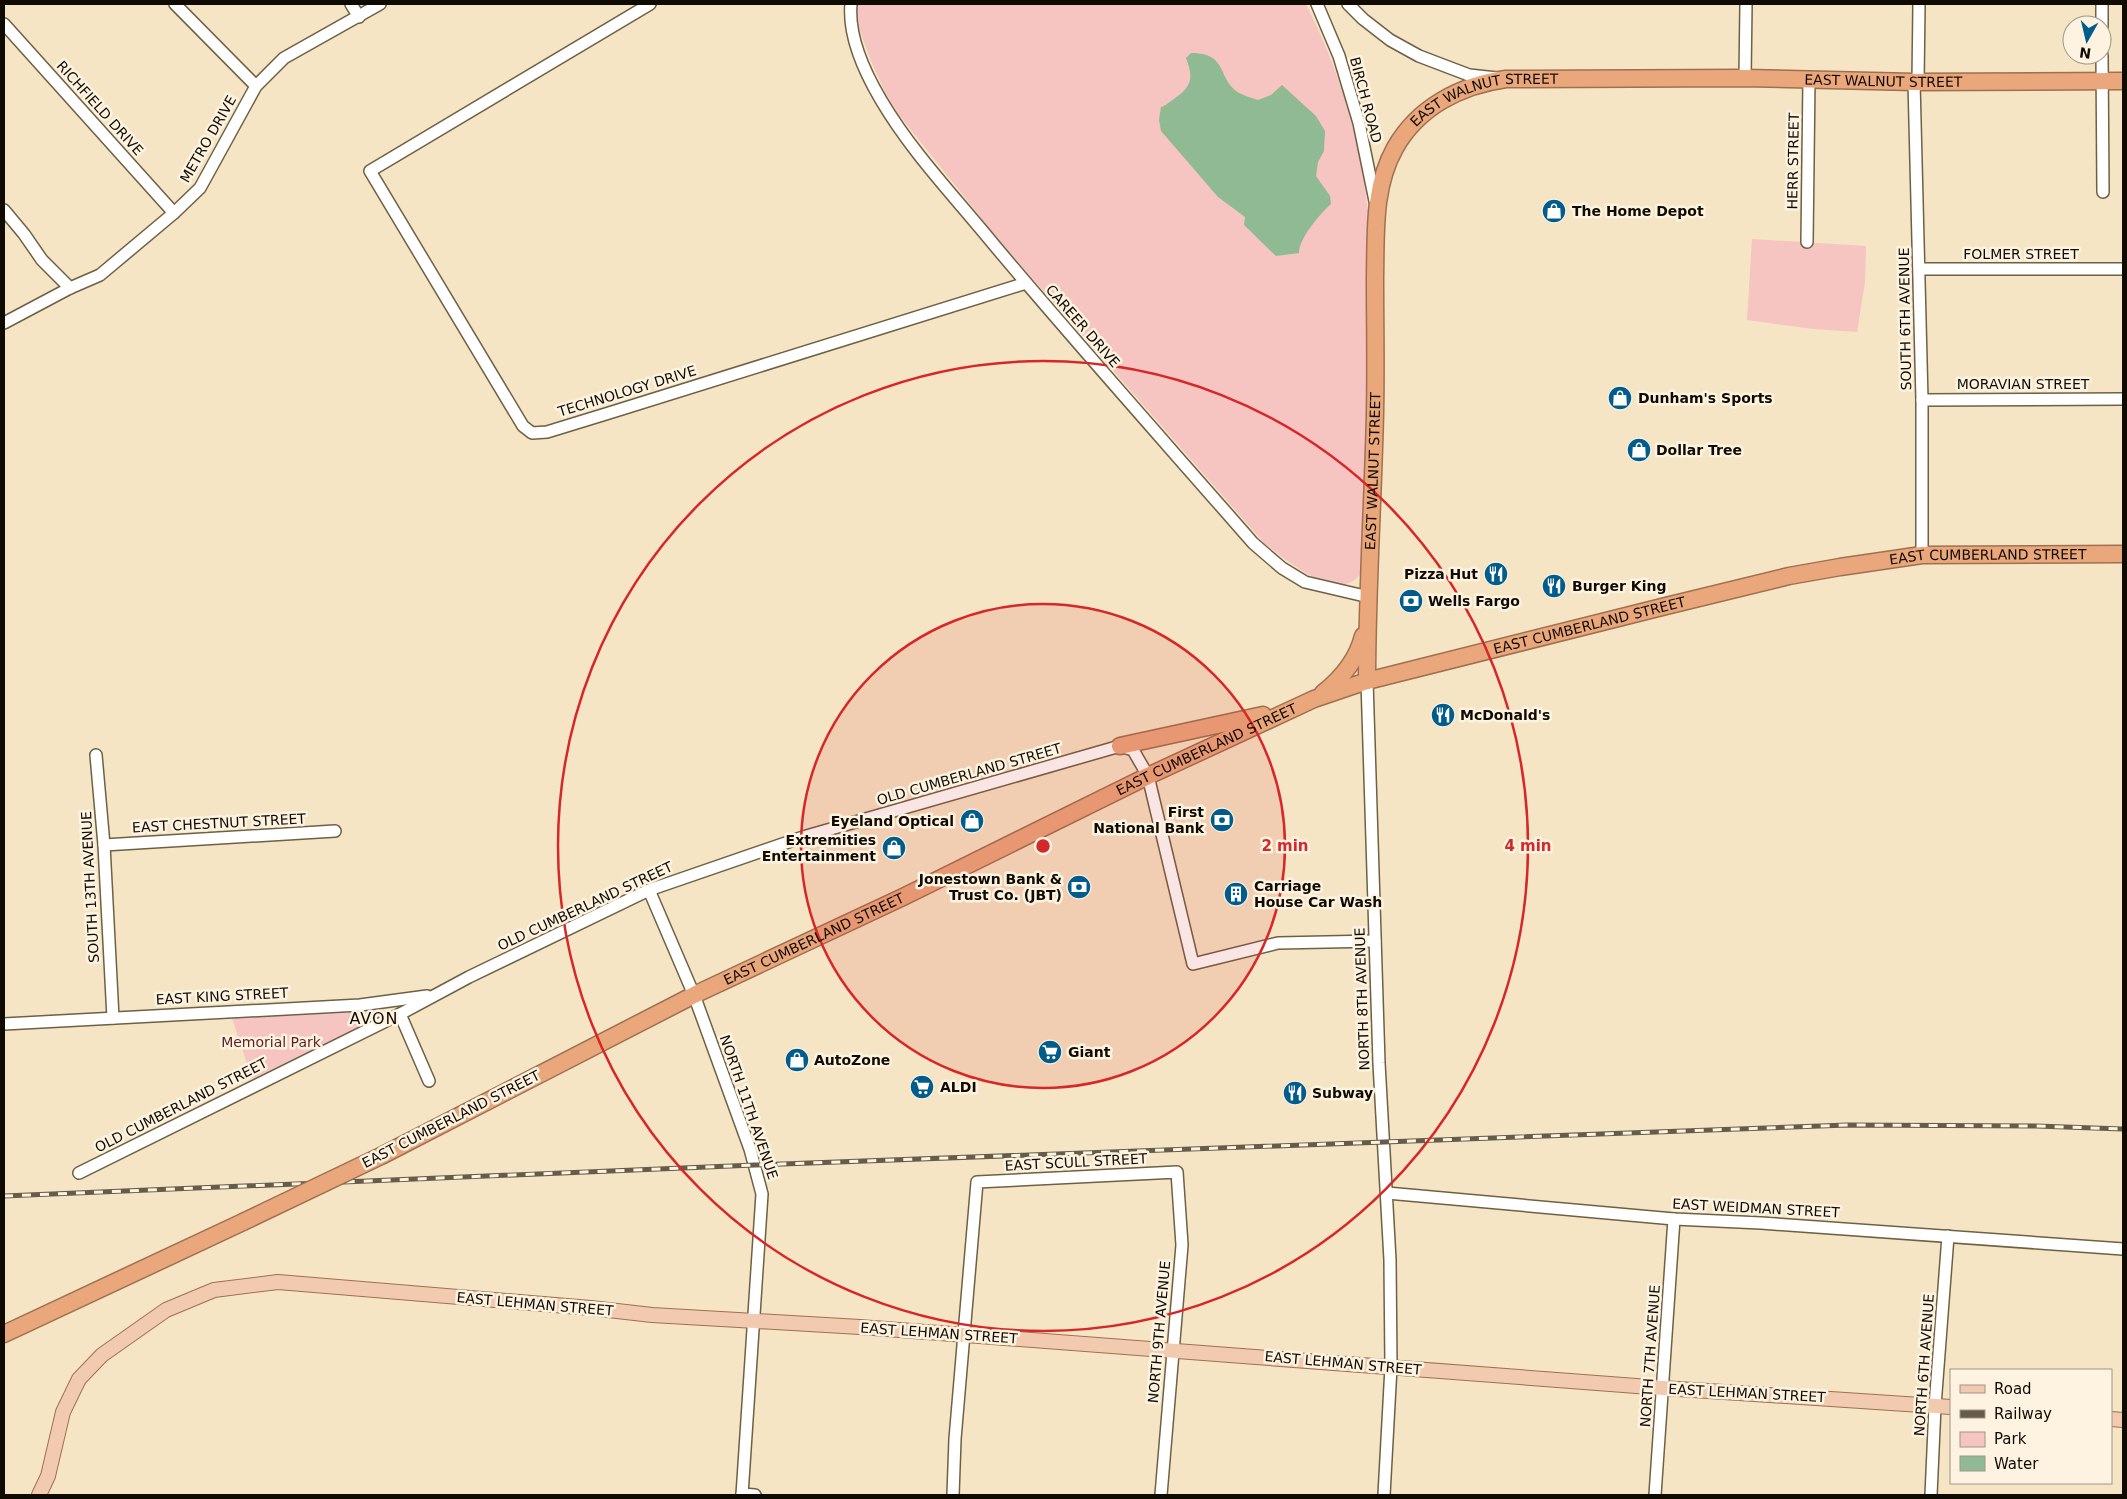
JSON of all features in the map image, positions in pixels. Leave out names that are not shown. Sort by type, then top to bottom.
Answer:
[{"type":"highway","name":"EAST WALNUT STREET","points":[[1367,681],[1367,622],[1375,431],[1376,208],[1385,171],[1395,148],[1418,119],[1433,106],[1457,91],[1483,82],[1506,79],[1745,78],[1916,82],[2123,81]]},
{"type":"highway","name":"EAST CUMBERLAND STREET","points":[[4,1334],[383,1155],[694,995],[903,897],[1148,776],[1314,699],[1367,681],[1789,576],[1922,555],[2123,554]]},
{"type":"highway","points":[[1314,699],[1341,677],[1355,659],[1367,622]]},
{"type":"highway","points":[[1120,746],[1292,709]]},
{"type":"main road","name":"EAST LEHMAN STREET","points":[[39,1495],[48,1476],[63,1412],[78,1380],[102,1355],[166,1310],[214,1290],[278,1282],[591,1308],[652,1316],[755,1320],[1663,1388],[1950,1407]]},
{"type":"street","points":[[175,4],[256,86]]},
{"type":"street","points":[[351,4],[359,17]]},
{"type":"street","name":"METRO DRIVE","points":[[4,323],[70,288],[100,275],[174,213],[200,188],[256,86],[284,58],[380,4]]},
{"type":"street","name":"TECHNOLOGY DRIVE","points":[[650,4],[370,170],[524,426],[532,433],[547,432],[1026,283]]},
{"type":"street","name":"CAREER DRIVE","points":[[851,4],[854,34],[866,72],[881,100],[922,157],[1026,283],[1253,543],[1282,568],[1305,582],[1369,597]]},
{"type":"street","name":"BIRCH ROAD","points":[[1317,4],[1339,56],[1356,115],[1376,208]]},
{"type":"street","points":[[1348,4],[1363,19],[1390,40],[1419,56],[1469,75],[1506,79]]},
{"type":"street","points":[[1745,78],[1746,4]]},
{"type":"street","name":"SOUTH 6TH AVENUE","points":[[1920,4],[1916,82],[1922,400],[1922,555]]},
{"type":"street","name":"RICHFIELD DRIVE","points":[[4,24],[174,213]]},
{"type":"street","points":[[2102,65],[2103,192]]},
{"type":"street","name":"HERR STREET","points":[[1807,242],[1809,79]]},
{"type":"street","points":[[4,210],[42,260],[70,288]]},
{"type":"street","name":"FOLMER STREET","points":[[1920,270],[2123,269]]},
{"type":"street","name":"MORAVIAN STREET","points":[[1922,400],[2123,399]]},
{"type":"street","name":"NORTH 8TH AVENUE","points":[[1367,681],[1379,1063],[1387,1193],[1391,1367],[1384,1495]]},
{"type":"street","points":[[1120,746],[1133,750],[1148,776],[1194,964],[1278,943],[1375,940]]},
{"type":"street","name":"OLD CUMBERLAND STREET","points":[[79,1173],[649,890],[803,837],[1120,746]]},
{"type":"street","name":"SOUTH 13TH AVENUE","points":[[96,755],[104,845],[113,1018]]},
{"type":"street","name":"EAST CHESTNUT STREET","points":[[104,845],[335,831]]},
{"type":"street","name":"NORTH 11TH AVENUE","points":[[649,890],[694,995],[750,1149],[762,1194],[742,1495]]},
{"type":"street","name":"EAST KING STREET","points":[[4,1024],[360,1005],[401,1001],[441,992]]},
{"type":"street","points":[[400,1014],[430,1081]]},
{"type":"street","name":"EAST SCULL STREET","points":[[964,1335],[977,1182],[1177,1172]]},
{"type":"street","name":"NORTH 9TH AVENUE","points":[[1161,1495],[1182,1244],[1177,1172]]},
{"type":"street","name":"EAST WEIDMAN STREET","points":[[1387,1193],[1674,1218],[2123,1249]]},
{"type":"street","name":"NORTH 7TH AVENUE","points":[[1656,1495],[1674,1218]]},
{"type":"street","name":"NORTH 6TH AVENUE","points":[[1931,1495],[1935,1406],[1948,1236]]},
{"type":"street","points":[[953,1495],[964,1335]]},
{"type":"street","points":[[742,1495],[755,1495]]},
{"type":"green space","points":[[857,4],[1306,4],[1329,54],[1347,106],[1360,159],[1368,213],[1370,272],[1366,496],[1362,571],[1353,581],[1341,584],[1328,583],[1299,569],[1265,544],[997,238],[899,115],[885,92],[856,20]]},
{"type":"green space","points":[[1752,239],[1866,246],[1865,282],[1857,332],[1813,329],[1747,320]]},
{"type":"green space","name":"Memorial Park","points":[[395,1011],[252,1079],[232,1018]]},
{"type":"water","points":[[1191,53],[1211,57],[1221,67],[1232,87],[1248,97],[1258,100],[1271,95],[1282,85],[1316,116],[1325,131],[1324,151],[1318,162],[1316,176],[1330,196],[1331,204],[1316,220],[1302,240],[1299,253],[1276,256],[1244,225],[1245,217],[1218,197],[1161,131],[1159,120],[1161,107],[1183,92],[1189,83],[1190,73],[1186,58]]},
{"type":"railway","points":[[4,1196],[755,1165],[1848,1125],[2036,1126],[2123,1129]]},
{"type":"place","name":"The Home Depot","points":[[1554,211]]},
{"type":"place","name":"Dunham's Sports","points":[[1620,398]]},
{"type":"place","name":"Dollar Tree","points":[[1639,450]]},
{"type":"place","name":"Pizza Hut","points":[[1496,574]]},
{"type":"place","name":"Burger King","points":[[1554,586]]},
{"type":"place","name":"Wells Fargo","points":[[1411,601]]},
{"type":"place","name":"McDonald's","points":[[1443,715]]},
{"type":"place","name":"First National Bank","points":[[1222,820]]},
{"type":"place","name":"Eyeland Optical","points":[[972,821]]},
{"type":"place","name":"Extremities Entertainment","points":[[894,848]]},
{"type":"place","name":"Jonestown Bank & Trust Co. (JBT)","points":[[1079,887]]},
{"type":"place","name":"Carriage House Car Wash","points":[[1236,894]]},
{"type":"place","name":"Giant","points":[[1050,1052]]},
{"type":"place","name":"AutoZone","points":[[797,1060]]},
{"type":"place","name":"ALDI","points":[[922,1087]]},
{"type":"place","name":"Subway","points":[[1295,1093]]},
{"type":"district","name":"AVON","points":[[374,1018]]}]
